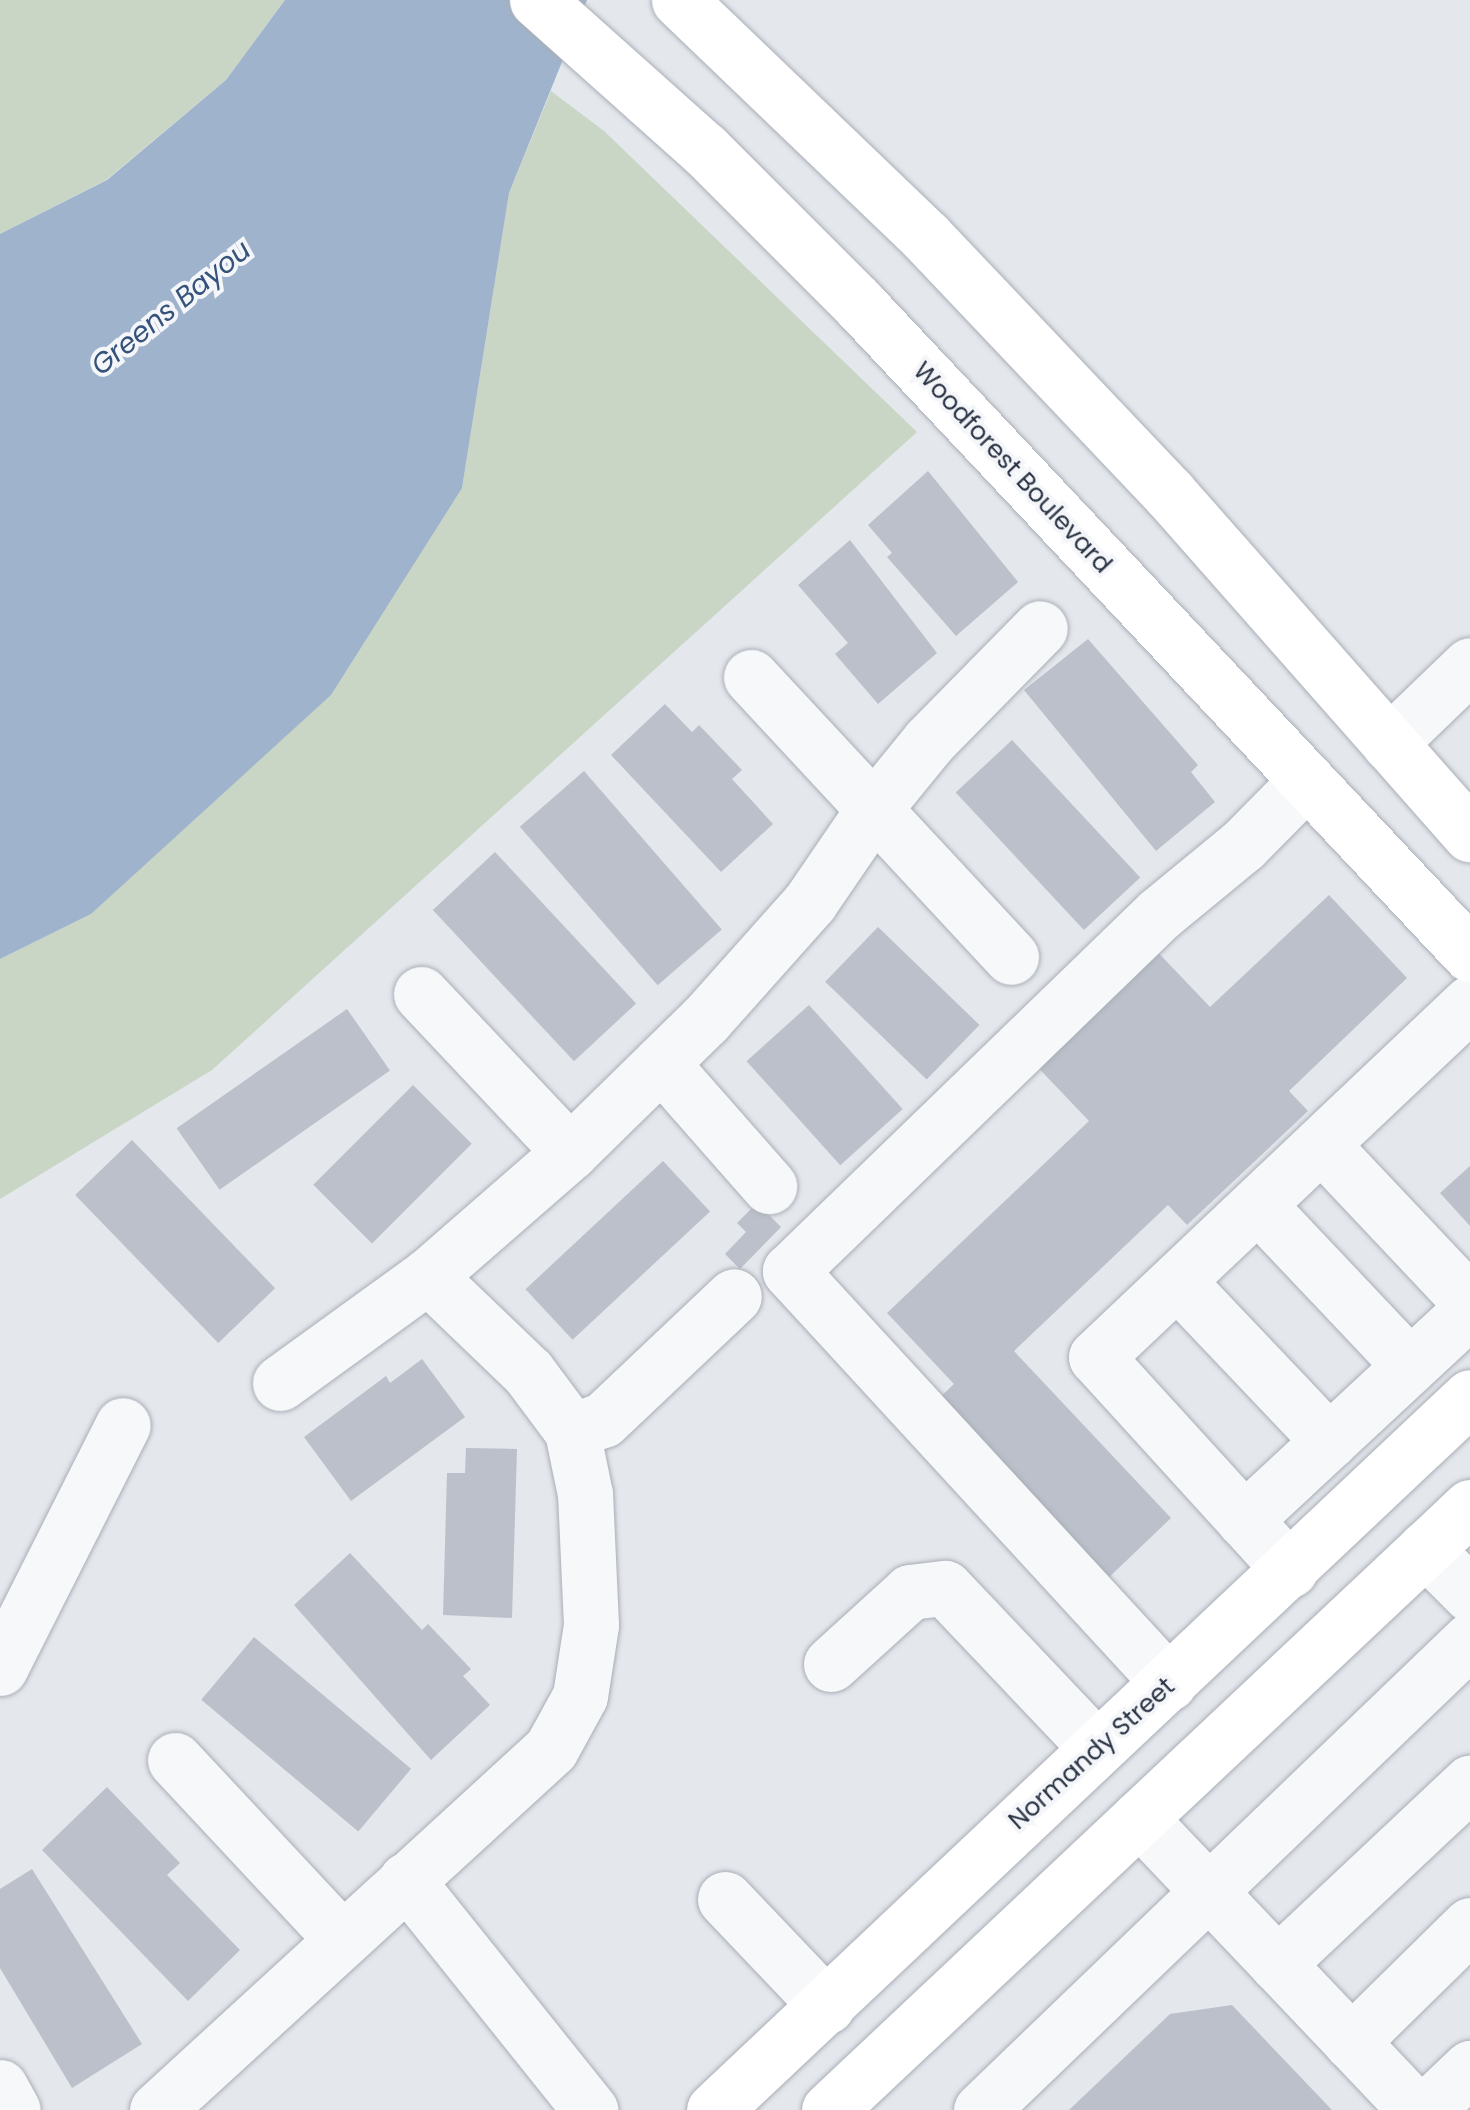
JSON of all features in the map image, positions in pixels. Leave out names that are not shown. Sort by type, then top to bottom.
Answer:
[{"type":"main road","name":"Woodforest Boulevard","points":[[537,0],[705,150],[857,302],[1470,954]]},
{"type":"main road","points":[[680,0],[926,237],[1169,493],[1470,834]]},
{"type":"main road","points":[[1316,790],[1389,742]]},
{"type":"main road","name":"Normandy Street","points":[[714,2110],[827,2006],[916,1914],[1284,1576],[1470,1397]]},
{"type":"main road","points":[[829,2110],[1470,1506]]},
{"type":"main road","points":[[1284,1576],[1334,1635]]},
{"type":"main road","points":[[1091,1754],[1139,1818]]},
{"type":"lane","points":[[280,1383],[428,1276],[570,1152],[661,1063],[810,902],[872,811],[1040,628]]},
{"type":"lane","points":[[751,676],[872,811],[1012,957]]},
{"type":"lane","points":[[1389,742],[1462,688]]},
{"type":"lane","points":[[1169,1683],[790,1272],[1159,914],[1316,790]]},
{"type":"lane","points":[[420,994],[570,1152]]},
{"type":"lane","points":[[1284,1576],[1244,1520],[1096,1357],[1470,1003]]},
{"type":"lane","points":[[661,1063],[769,1186]]},
{"type":"lane","points":[[1321,1144],[1470,1302]]},
{"type":"lane","points":[[1258,1204],[1410,1366]]},
{"type":"lane","points":[[157,2110],[551,1749],[580,1696],[590,1625],[585,1494],[572,1432],[528,1372],[428,1276]]},
{"type":"lane","points":[[1177,1282],[1329,1441]]},
{"type":"lane","points":[[572,1432],[604,1420],[734,1296]]},
{"type":"lane","points":[[1244,1520],[1470,1310]]},
{"type":"lane","points":[[0,1668],[123,1425]]},
{"type":"lane","points":[[1425,1549],[1470,1594]]},
{"type":"lane","points":[[831,1664],[910,1592],[946,1588],[1091,1754]]},
{"type":"lane","points":[[981,2110],[1470,1640]]},
{"type":"lane","points":[[175,1760],[342,1939]]},
{"type":"lane","points":[[1277,1964],[1470,1783]]},
{"type":"lane","points":[[1139,1818],[1416,2110]]},
{"type":"lane","points":[[406,1880],[590,2110]]},
{"type":"lane","points":[[725,1898],[827,2006]]},
{"type":"lane","points":[[1351,2042],[1470,1925]]},
{"type":"lane","points":[[1426,2110],[1470,2068]]},
{"type":"lane","points":[[0,2087],[13,2110]]},
{"type":"green space","points":[[0,0],[285,0],[226,80],[106,180],[0,234]]},
{"type":"green space","points":[[551,91],[604,131],[917,432],[212,1070],[0,1199],[0,959],[91,914],[462,488],[509,193]]},
{"type":"water","name":"Greens Bayou","points":[[285,0],[587,0],[509,193],[462,488],[331,695],[91,914],[0,959],[0,234],[107,180],[226,80]]},
{"type":"building","points":[[928,471],[1018,582],[956,636],[887,557],[892,553],[868,525]]},
{"type":"building","points":[[850,540],[937,653],[878,704],[835,654],[848,643],[798,585]]},
{"type":"building","points":[[1088,639],[1198,765],[1191,772],[1215,802],[1156,851],[1024,690]]},
{"type":"building","points":[[665,704],[692,732],[699,725],[742,770],[732,779],[773,824],[721,872],[611,755]]},
{"type":"building","points":[[1012,740],[1140,877],[1084,930],[956,793]]},
{"type":"building","points":[[584,771],[722,929],[658,985],[520,827]]},
{"type":"building","points":[[495,852],[636,1003],[574,1061],[433,910]]},
{"type":"building","points":[[1329,895],[1407,978],[1289,1091],[1308,1111],[1187,1225],[1168,1205],[1014,1351],[1171,1518],[1102,1584],[932,1405],[954,1384],[887,1313],[1089,1121],[1028,1057],[1149,943],[1210,1007]]},
{"type":"building","points":[[878,927],[979,1025],[927,1080],[825,982]]},
{"type":"building","points":[[809,1005],[903,1109],[840,1165],[747,1061]]},
{"type":"building","points":[[347,1009],[390,1070],[220,1190],[177,1128]]},
{"type":"building","points":[[413,1085],[472,1144],[372,1243],[313,1185]]},
{"type":"building","points":[[132,1140],[275,1288],[218,1343],[75,1195]]},
{"type":"building","points":[[663,1161],[710,1211],[573,1340],[526,1289]]},
{"type":"building","points":[[1470,1166],[1470,1226],[1440,1193]]},
{"type":"building","points":[[757,1203],[781,1227],[740,1269],[725,1254],[746,1232],[737,1223]]},
{"type":"building","points":[[422,1359],[465,1417],[351,1501],[304,1437],[386,1376],[390,1383]]},
{"type":"building","points":[[466,1448],[517,1449],[512,1618],[443,1615],[447,1473],[465,1473]]},
{"type":"building","points":[[350,1553],[422,1630],[428,1624],[471,1669],[463,1676],[490,1705],[431,1760],[294,1605]]},
{"type":"building","points":[[254,1637],[411,1769],[358,1832],[201,1700]]},
{"type":"building","points":[[107,1787],[180,1863],[167,1875],[240,1950],[188,2001],[42,1850]]},
{"type":"building","points":[[32,1869],[142,2044],[72,2088],[0,1968],[0,1889]]},
{"type":"building","points":[[1232,2005],[1332,2110],[1069,2110],[1170,2014]]}]
